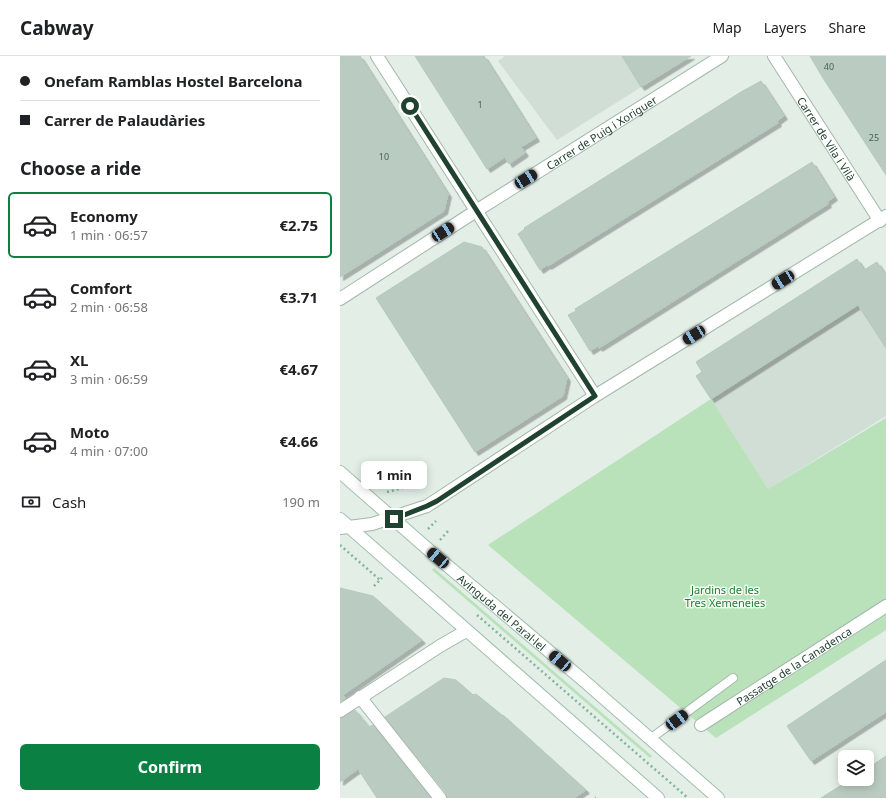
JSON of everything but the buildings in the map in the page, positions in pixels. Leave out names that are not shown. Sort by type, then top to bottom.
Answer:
[{"type":"street","points":[[378,56],[595,396]]},
{"type":"street","name":"Carrer de Puig i Xoriguer","points":[[340,299],[476,210],[722,56]]},
{"type":"street","name":"Carrer de Vila i Vilà","points":[[774,56],[883,219]]},
{"type":"street","points":[[345,528],[394,519],[437,501],[595,396],[883,219]]},
{"type":"street","name":"Avinguda del Paral·lel","points":[[340,472],[718,798]]},
{"type":"street","points":[[340,519],[345,528],[658,798]]},
{"type":"street","name":"Passatge de la Canadenca","points":[[701,725],[886,606]]},
{"type":"street","points":[[340,711],[466,631]]},
{"type":"street","points":[[360,697],[440,798]]},
{"type":"lane","points":[[650,739],[733,678]]},
{"type":"path","points":[[379,481],[395,477]]},
{"type":"path","points":[[389,491],[406,487]]},
{"type":"path","points":[[430,527],[438,519]]},
{"type":"path","points":[[440,540],[448,530]]},
{"type":"path","points":[[340,545],[380,580],[374,586]]},
{"type":"path","name":"Avinguda del Paral·lel","points":[[474,612],[688,798]]},
{"type":"shaded area","points":[[505,56],[650,56],[662,74],[557,140],[498,61]]},
{"type":"shaded area","points":[[857,259],[864,270],[877,262],[886,276],[886,416],[768,489],[696,376],[702,372],[696,362]]},
{"type":"green space","name":"Jardins de les Tres Xemeneies","points":[[711,399],[768,489],[886,418],[886,630],[716,738],[488,545]]},
{"type":"green space","points":[[434,568],[652,756],[650,758],[432,570]]},
{"type":"route","points":[[394,519],[437,501],[595,396],[410,106]]}]
